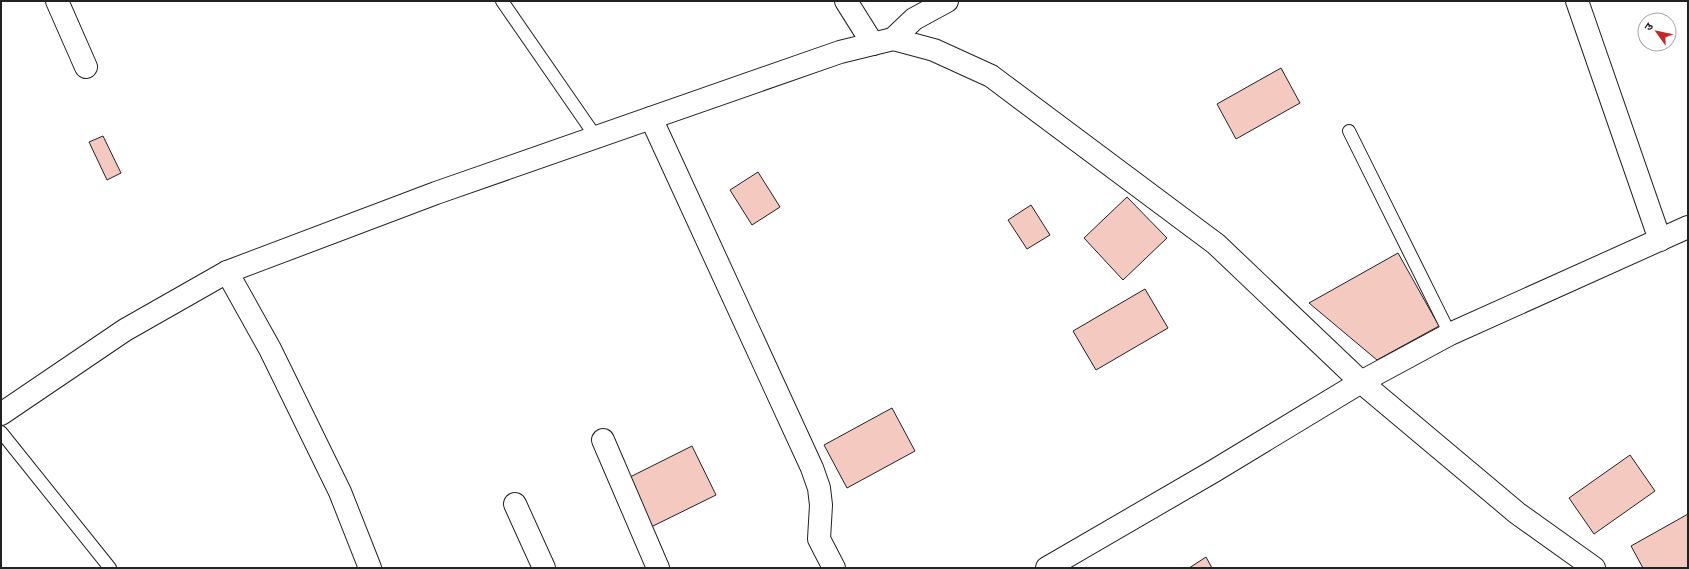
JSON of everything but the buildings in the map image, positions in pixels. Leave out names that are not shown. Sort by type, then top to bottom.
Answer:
[{"type":"street","points":[[57,1],[86,67]]},
{"type":"street","points":[[846,1],[883,42]]},
{"type":"street","points":[[883,42],[914,19],[947,1]]},
{"type":"street","points":[[1577,1],[1660,240]]},
{"type":"street","points":[[1,414],[126,330],[228,272],[436,193],[840,52],[883,42],[934,50],[991,76],[1216,244],[1361,382],[1518,513],[1594,568]]},
{"type":"street","points":[[651,118],[812,468],[819,488],[821,504],[819,538],[834,568]]},
{"type":"street","points":[[1047,568],[1214,471],[1361,382],[1450,334],[1688,227]]},
{"type":"street","points":[[228,272],[270,349],[333,478],[370,568]]},
{"type":"street","points":[[603,440],[658,568]]},
{"type":"street","points":[[515,504],[544,568]]},
{"type":"lane","points":[[502,1],[596,137]]},
{"type":"lane","points":[[1349,131],[1450,334]]},
{"type":"lane","points":[[1,432],[110,568]]}]
